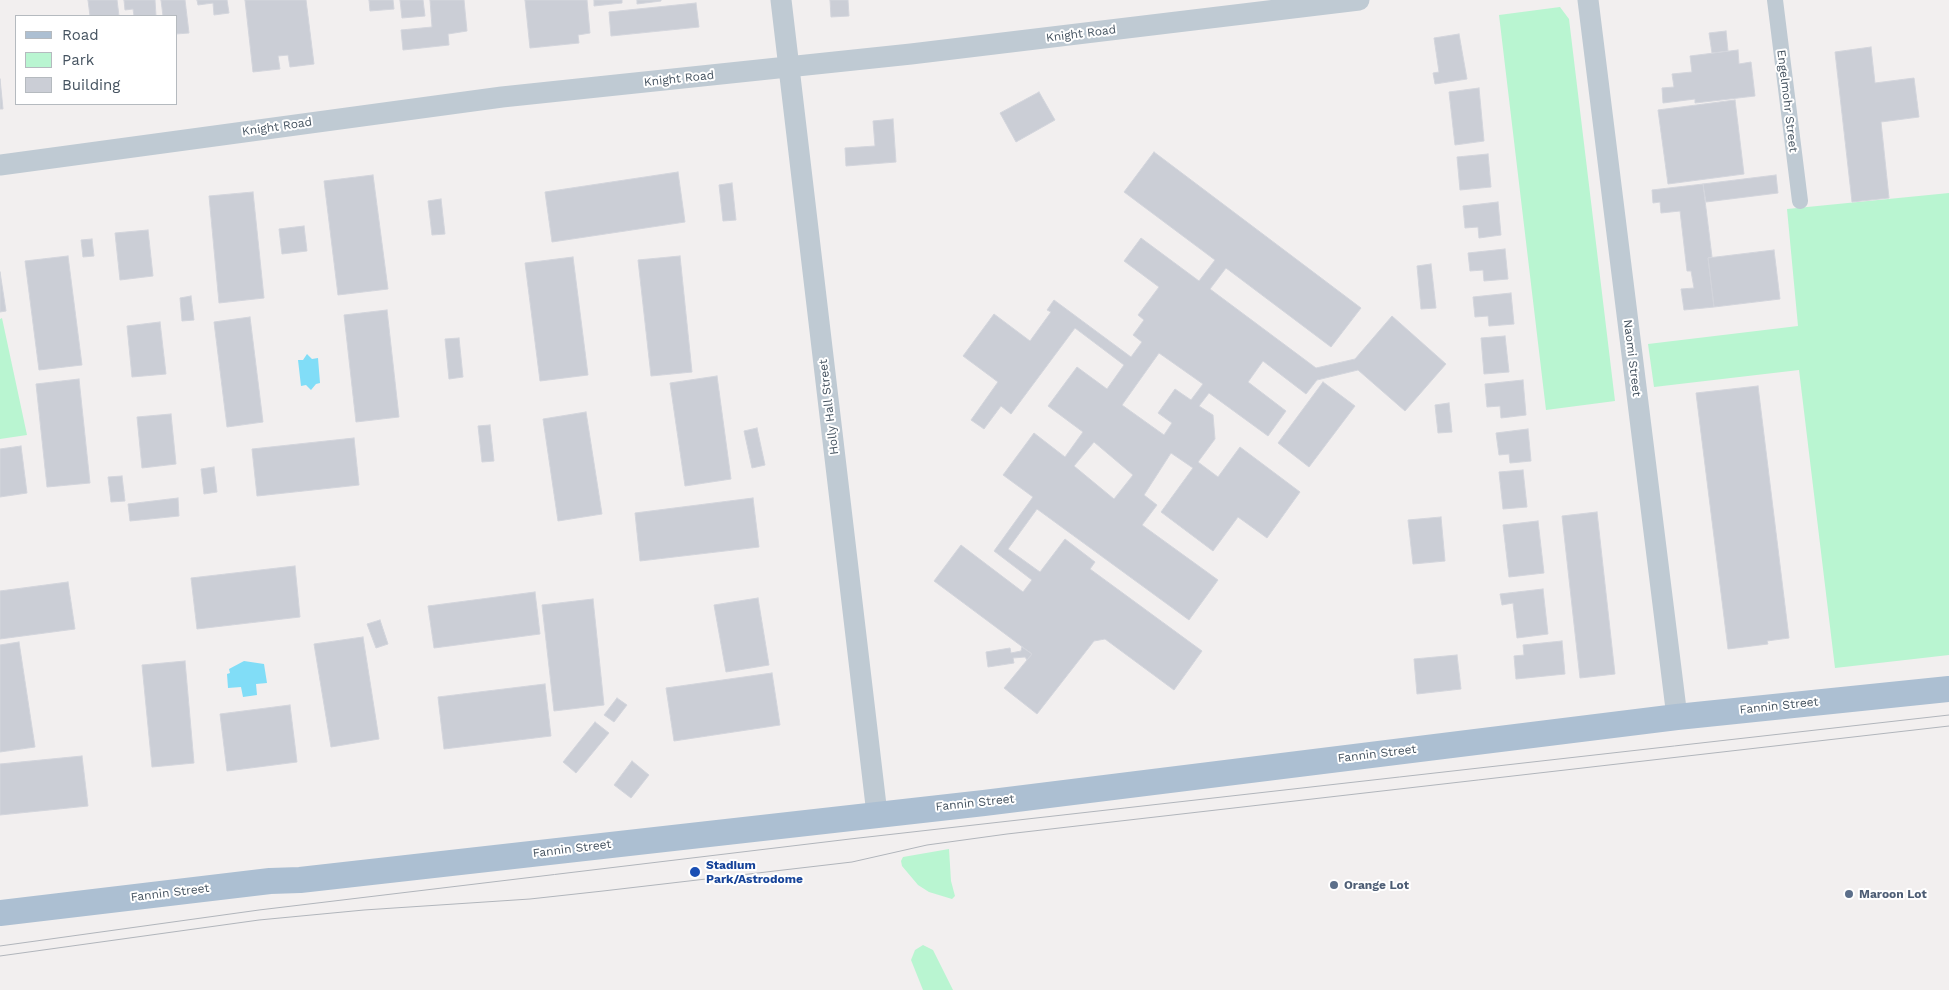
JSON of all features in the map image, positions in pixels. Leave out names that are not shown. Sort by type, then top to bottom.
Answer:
[{"type":"main road","name":"Fannin Street","points":[[0,913],[984,803],[1677,717],[1949,689]]},
{"type":"street","name":"Holly Hall Street","points":[[781,0],[877,814]]},
{"type":"street","name":"Knight Road","points":[[0,165],[492,98],[789,67],[1358,0]]},
{"type":"street","name":"Naomi Street","points":[[1588,0],[1677,717]]},
{"type":"street","name":"Engelmohr Street","points":[[1775,0],[1800,201]]},
{"type":"green space","points":[[1560,7],[1569,19],[1615,401],[1546,410],[1499,15]]},
{"type":"green space","points":[[1949,193],[1949,655],[1835,668],[1799,370],[1654,387],[1648,344],[1798,326],[1787,209]]},
{"type":"green space","points":[[2,318],[27,435],[0,439],[0,319]]},
{"type":"green space","points":[[949,849],[951,881],[955,896],[952,899],[929,892],[918,885],[902,866],[901,861],[903,857]]},
{"type":"green space","points":[[923,945],[933,950],[953,990],[923,990],[911,960],[915,950]]},
{"type":"water","points":[[307,354],[312,359],[318,358],[320,383],[316,384],[311,390],[306,385],[301,386],[298,360],[303,360]]},
{"type":"water","points":[[244,661],[264,664],[267,683],[256,684],[257,695],[243,697],[241,687],[228,688],[227,674],[230,673],[229,669]]},
{"type":"building","points":[[88,0],[117,0],[119,15],[90,15]]},
{"type":"building","points":[[124,0],[155,0],[156,15],[134,15],[133,9],[125,10]]},
{"type":"building","points":[[161,0],[185,0],[189,33],[178,34],[178,15],[163,15]]},
{"type":"building","points":[[197,0],[227,0],[229,13],[214,15],[213,3],[198,5]]},
{"type":"building","points":[[245,0],[306,0],[314,64],[290,67],[288,55],[278,56],[280,69],[253,72]]},
{"type":"building","points":[[369,0],[393,0],[394,9],[370,11]]},
{"type":"building","points":[[400,0],[423,0],[425,16],[402,18]]},
{"type":"building","points":[[430,0],[464,0],[467,31],[448,34],[449,45],[403,50],[401,30],[432,27]]},
{"type":"building","points":[[525,0],[587,0],[590,33],[578,35],[579,43],[530,48]]},
{"type":"building","points":[[594,0],[622,0],[622,3],[594,6]]},
{"type":"building","points":[[637,0],[661,0],[661,1],[637,4]]},
{"type":"building","points":[[830,0],[848,0],[849,16],[831,17]]},
{"type":"building","points":[[696,3],[699,27],[611,36],[609,12]]},
{"type":"building","points":[[1726,31],[1728,51],[1712,53],[1709,33]]},
{"type":"building","points":[[1459,34],[1467,79],[1435,84],[1433,73],[1439,72],[1434,38]]},
{"type":"building","points":[[1871,47],[1875,83],[1914,78],[1919,117],[1881,122],[1889,198],[1852,202],[1835,52]]},
{"type":"building","points":[[1738,50],[1739,64],[1751,62],[1755,96],[1695,103],[1695,99],[1663,103],[1662,88],[1674,87],[1672,74],[1692,72],[1690,56]]},
{"type":"building","points":[[0,79],[3,109],[0,109]]},
{"type":"building","points":[[1479,88],[1484,141],[1455,145],[1449,92]]},
{"type":"building","points":[[1039,92],[1055,120],[1016,142],[1000,113]]},
{"type":"building","points":[[1735,100],[1744,174],[1668,184],[1658,110]]},
{"type":"building","points":[[893,119],[896,162],[846,166],[845,148],[875,146],[873,121]]},
{"type":"building","points":[[1154,152],[1361,308],[1331,347],[1226,268],[1210,289],[1316,368],[1355,359],[1392,316],[1446,364],[1405,411],[1358,370],[1317,380],[1306,394],[1263,361],[1248,382],[1286,411],[1268,436],[1209,393],[1199,406],[1213,415],[1215,439],[1198,462],[1218,477],[1240,447],[1300,492],[1267,538],[1238,517],[1213,551],[1161,512],[1193,468],[1171,453],[1144,495],[1157,505],[1142,525],[1218,580],[1189,620],[1037,509],[1008,549],[1040,572],[1065,539],[1095,562],[1090,569],[1202,651],[1174,690],[1105,639],[1094,641],[1037,714],[1004,688],[1032,654],[934,581],[961,545],[1023,592],[1032,580],[994,551],[1033,497],[1003,475],[1034,433],[1065,457],[1083,432],[1048,406],[1077,367],[1107,389],[1124,365],[1075,328],[1011,414],[1001,406],[984,429],[971,420],[998,382],[963,356],[994,314],[1030,341],[1051,312],[1047,310],[1054,300],[1131,357],[1142,342],[1133,335],[1144,320],[1138,315],[1159,287],[1124,261],[1141,238],[1199,281],[1215,260],[1124,192]],"holes":[[[1159,353],[1203,384],[1191,400],[1175,389],[1158,413],[1172,423],[1164,435],[1122,405]],[[1094,442],[1133,475],[1114,499],[1074,466]]]},
{"type":"building","points":[[1488,154],[1491,187],[1460,190],[1457,157]]},
{"type":"building","points":[[678,172],[685,222],[552,242],[545,192]]},
{"type":"building","points":[[373,175],[388,289],[338,295],[324,181]]},
{"type":"building","points":[[1776,175],[1778,193],[1706,202],[1703,184]]},
{"type":"building","points":[[732,183],[736,220],[723,221],[719,185]]},
{"type":"building","points":[[1703,184],[1712,257],[1708,258],[1714,307],[1684,310],[1681,289],[1694,288],[1691,271],[1687,271],[1680,211],[1661,213],[1660,202],[1653,203],[1652,190]]},
{"type":"building","points":[[253,192],[264,298],[219,303],[209,196]]},
{"type":"building","points":[[441,199],[445,234],[432,235],[428,201]]},
{"type":"building","points":[[1498,202],[1501,235],[1479,238],[1478,227],[1465,228],[1463,206]]},
{"type":"building","points":[[304,226],[307,251],[282,254],[279,229]]},
{"type":"building","points":[[148,230],[153,276],[120,280],[115,233]]},
{"type":"building","points":[[92,239],[94,256],[83,257],[81,240]]},
{"type":"building","points":[[1505,249],[1508,279],[1484,281],[1483,270],[1470,271],[1468,253]]},
{"type":"building","points":[[1774,250],[1780,299],[1714,307],[1708,258]]},
{"type":"building","points":[[68,256],[82,365],[39,370],[25,261]]},
{"type":"building","points":[[680,256],[692,372],[651,376],[638,260]]},
{"type":"building","points":[[573,257],[588,375],[540,381],[525,263]]},
{"type":"building","points":[[1431,264],[1436,308],[1421,309],[1417,266]]},
{"type":"building","points":[[0,272],[6,311],[0,312]]},
{"type":"building","points":[[1511,293],[1514,324],[1489,326],[1488,316],[1475,317],[1473,297]]},
{"type":"building","points":[[191,296],[194,320],[182,321],[180,298]]},
{"type":"building","points":[[387,310],[399,417],[356,422],[344,315]]},
{"type":"building","points":[[250,317],[263,422],[227,427],[214,322]]},
{"type":"building","points":[[160,322],[166,374],[132,377],[127,326]]},
{"type":"building","points":[[1505,336],[1509,372],[1484,374],[1481,338]]},
{"type":"building","points":[[459,338],[463,377],[449,379],[445,339]]},
{"type":"building","points":[[717,376],[731,479],[685,486],[670,383]]},
{"type":"building","points":[[79,379],[90,483],[47,487],[36,384]]},
{"type":"building","points":[[1523,380],[1526,415],[1501,418],[1500,406],[1487,407],[1485,384]]},
{"type":"building","points":[[1323,382],[1355,406],[1309,467],[1278,443]]},
{"type":"building","points":[[1758,386],[1789,638],[1767,641],[1768,644],[1728,649],[1696,393]]},
{"type":"building","points":[[1449,403],[1452,432],[1438,433],[1435,405]]},
{"type":"building","points":[[586,412],[602,514],[558,521],[543,419]]},
{"type":"building","points":[[171,414],[176,464],[142,468],[137,417]]},
{"type":"building","points":[[490,425],[494,461],[482,462],[478,426]]},
{"type":"building","points":[[757,428],[765,465],[752,468],[744,431]]},
{"type":"building","points":[[1528,429],[1531,461],[1510,463],[1509,454],[1499,455],[1496,433]]},
{"type":"building","points":[[354,438],[359,485],[257,496],[252,449]]},
{"type":"building","points":[[21,446],[27,493],[0,497],[0,449]]},
{"type":"building","points":[[214,467],[217,492],[204,494],[201,469]]},
{"type":"building","points":[[1523,470],[1527,507],[1503,509],[1499,472]]},
{"type":"building","points":[[122,476],[125,501],[111,502],[108,477]]},
{"type":"building","points":[[178,498],[179,516],[130,521],[128,504]]},
{"type":"building","points":[[753,498],[759,547],[640,561],[635,513]]},
{"type":"building","points":[[1597,512],[1615,674],[1580,678],[1562,516]]},
{"type":"building","points":[[1441,517],[1445,561],[1413,564],[1408,520]]},
{"type":"building","points":[[1538,521],[1544,573],[1509,577],[1503,525]]},
{"type":"building","points":[[295,566],[300,617],[197,629],[191,578]]},
{"type":"building","points":[[68,582],[75,629],[0,639],[0,591]]},
{"type":"building","points":[[1543,589],[1548,634],[1517,638],[1513,603],[1502,605],[1500,594]]},
{"type":"building","points":[[535,592],[540,634],[434,648],[428,606]]},
{"type":"building","points":[[758,598],[769,665],[726,672],[714,605]]},
{"type":"building","points":[[593,599],[604,705],[554,711],[542,605]]},
{"type":"building","points":[[380,620],[388,644],[376,648],[367,624]]},
{"type":"building","points":[[363,637],[379,739],[331,747],[314,644]]},
{"type":"building","points":[[1562,641],[1565,674],[1516,679],[1514,656],[1524,655],[1523,645]]},
{"type":"building","points":[[19,642],[35,747],[0,752],[0,645]]},
{"type":"building","points":[[1022,647],[1032,654],[1027,660],[1025,657],[1013,658],[1014,663],[988,667],[986,652],[1010,648],[1011,653],[1021,651]]},
{"type":"building","points":[[1457,655],[1461,689],[1417,694],[1414,659]]},
{"type":"building","points":[[185,661],[194,763],[152,767],[142,665]]},
{"type":"building","points":[[772,673],[780,725],[674,741],[666,688]]},
{"type":"building","points":[[545,684],[551,736],[444,749],[438,697]]},
{"type":"building","points":[[617,698],[627,705],[614,722],[604,715]]},
{"type":"building","points":[[290,705],[297,762],[227,771],[220,714]]},
{"type":"building","points":[[595,722],[609,733],[576,773],[563,762]]},
{"type":"building","points":[[82,756],[88,806],[0,815],[0,764]]},
{"type":"building","points":[[632,761],[649,775],[631,798],[614,785]]},
{"type":"tram line","points":[[0,946],[259,910],[850,839],[1949,715]]},
{"type":"tram line","points":[[0,956],[259,920],[364,910],[530,899],[852,862],[927,845],[1007,834],[1949,726]]},
{"type":"place","name":"Stadium Park/Astrodome","points":[[695,872]]},
{"type":"place","name":"Orange Lot","points":[[1334,885]]},
{"type":"place","name":"Maroon Lot","points":[[1849,894]]}]
